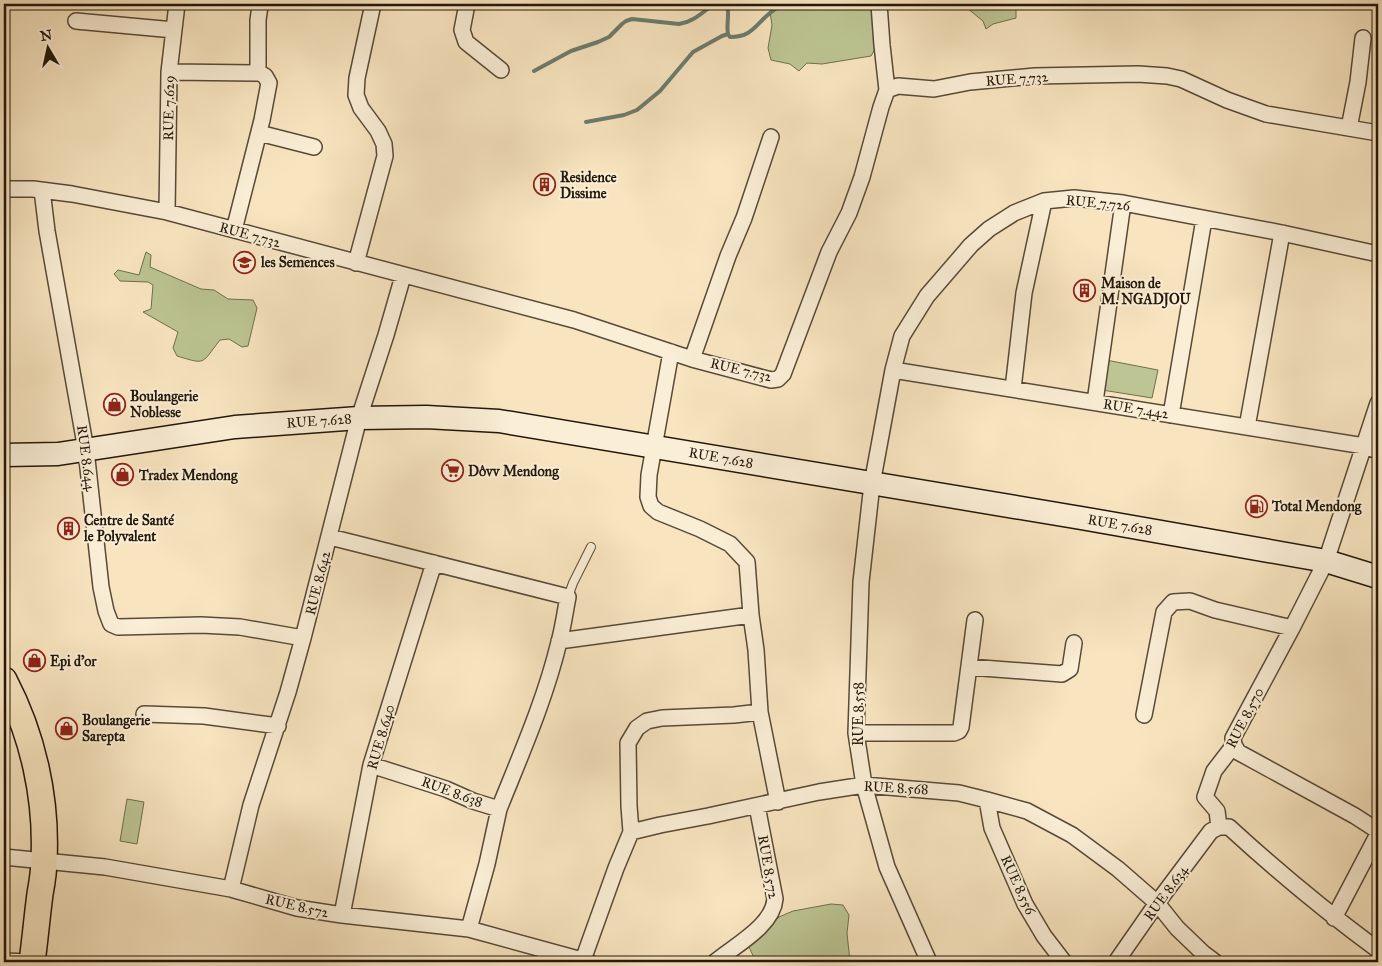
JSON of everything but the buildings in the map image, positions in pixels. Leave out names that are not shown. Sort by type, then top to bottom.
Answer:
[{"type":"main road","name":"RUE 7.628","points":[[4,455],[58,454],[235,427],[359,418],[426,417],[499,421],[1081,518],[1326,561],[1378,576]]},
{"type":"main road","name":"RUE 7.628","points":[[4,472],[58,454]]},
{"type":"main road","points":[[4,680],[22,720],[34,756],[41,793],[45,831],[44,862],[32,962]]},
{"type":"street","name":"RUE 7.629","points":[[167,212],[169,72],[177,4]]},
{"type":"street","points":[[356,263],[385,156],[384,144],[378,130],[361,108],[356,94],[357,78],[373,4]]},
{"type":"street","points":[[467,4],[462,30],[466,42],[501,70]]},
{"type":"street","points":[[880,4],[882,45],[888,90]]},
{"type":"street","points":[[258,72],[260,6]]},
{"type":"street","points":[[76,21],[174,30]]},
{"type":"street","points":[[1349,128],[1358,82],[1363,38]]},
{"type":"street","points":[[169,72],[230,74],[258,72],[265,76],[269,83],[259,133],[234,230]]},
{"type":"street","name":"RUE 7.732","points":[[4,189],[33,189],[72,194],[167,212],[574,320],[692,359],[771,380],[778,379],[783,374],[829,252],[849,213],[862,177],[881,107],[888,90],[898,86],[934,89],[970,82],[1035,76],[1138,74],[1167,76],[1181,79],[1227,100],[1266,114],[1378,133]]},
{"type":"street","points":[[259,133],[314,146]]},
{"type":"street","points":[[692,359],[728,256],[744,218],[771,137]]},
{"type":"street","name":"RUE 8.644","points":[[42,190],[86,450],[101,587],[111,624],[118,627],[201,625],[240,627],[304,638]]},
{"type":"street","name":"RUE 7.726","points":[[872,484],[893,370],[902,336],[927,296],[971,245],[989,229],[1014,213],[1044,201],[1074,198],[1123,203],[1378,254]]},
{"type":"street","points":[[1013,389],[1024,293],[1044,201]]},
{"type":"street","points":[[1095,402],[1123,203]]},
{"type":"street","points":[[1171,415],[1204,219]]},
{"type":"street","points":[[1247,427],[1282,234]]},
{"type":"street","name":"RUE 8.642","points":[[231,889],[252,805],[304,638],[359,418],[403,276]]},
{"type":"street","points":[[671,352],[649,475],[648,497],[650,506],[658,512],[700,528],[730,544],[746,562],[756,650],[760,712],[778,802]]},
{"type":"street","name":"RUE 7.442","points":[[893,370],[1371,449]]},
{"type":"street","name":"RUE 8.570","points":[[1219,827],[1217,811],[1205,797],[1214,771],[1234,745],[1233,738],[1326,561],[1371,449],[1378,403]]},
{"type":"street","name":"RUE 8.558","points":[[872,484],[861,582],[856,733],[864,785],[887,867],[929,962]]},
{"type":"street","points":[[330,537],[568,597],[559,641],[535,720],[499,809]]},
{"type":"street","name":"RUE 8.640","points":[[342,915],[372,765],[434,563]]},
{"type":"street","points":[[1144,715],[1164,612],[1173,602],[1190,601],[1215,610],[1292,628]]},
{"type":"street","points":[[559,641],[751,615]]},
{"type":"street","points":[[856,733],[959,731],[975,620]]},
{"type":"street","points":[[969,667],[1062,674],[1070,668],[1074,644]]},
{"type":"street","points":[[586,961],[616,868],[631,832],[628,806],[628,743],[637,728],[647,721],[662,718],[760,712]]},
{"type":"street","points":[[144,714],[204,716],[278,726]]},
{"type":"street","points":[[1234,745],[1238,752],[1378,832],[1334,918]]},
{"type":"street","name":"RUE 8.638","points":[[372,765],[446,789],[499,809],[469,929]]},
{"type":"street","name":"RUE 8.568","points":[[631,832],[819,792],[864,785],[959,793],[1027,811],[1072,834],[1118,868],[1157,903],[1178,928],[1215,962]]},
{"type":"street","name":"RUE 8.556","points":[[987,800],[992,828],[1024,904],[1044,936],[1064,962]]},
{"type":"street","name":"RUE 8.572","points":[[715,962],[763,923],[775,906],[757,806]]},
{"type":"street","points":[[1219,827],[1229,827],[1334,918],[1378,950]]},
{"type":"street","name":"RUE 8.634","points":[[1116,962],[1157,903],[1212,831],[1219,827]]},
{"type":"street","name":"RUE 8.572","points":[[4,857],[105,867],[231,889],[297,908],[342,915],[469,929],[586,961]]},
{"type":"street","points":[[4,961],[32,962]]},
{"type":"lane","points":[[568,597],[591,547]]},
{"type":"green space","points":[[773,4],[873,4],[875,49],[871,56],[822,64],[807,63],[799,71],[790,64],[771,60],[768,48],[772,25],[770,12]]},
{"type":"green space","points":[[966,4],[1016,4],[1016,18],[993,24],[986,29],[983,21],[967,8]]},
{"type":"green space","points":[[146,252],[151,255],[150,267],[201,289],[214,290],[228,299],[253,300],[257,308],[248,346],[242,347],[229,339],[220,340],[203,360],[194,361],[177,356],[173,348],[178,332],[143,312],[151,309],[153,285],[148,282],[120,281],[114,274],[118,270],[139,275]]},
{"type":"green space","points":[[1106,360],[1158,370],[1152,398],[1102,390]]},
{"type":"green space","points":[[127,799],[144,802],[137,844],[120,841]]},
{"type":"green space","points":[[831,904],[843,905],[849,915],[847,933],[850,962],[756,962],[749,947],[779,917],[793,911]]},
{"type":"waterway","points":[[534,71],[571,51],[609,37],[626,21],[632,19],[679,24],[693,19],[714,4]]},
{"type":"waterway","points":[[727,4],[728,34]]},
{"type":"waterway","points":[[586,122],[624,115],[637,110],[660,91],[693,52],[722,36],[728,34],[730,37],[748,33],[773,10],[784,4]]},
{"type":"place","name":"Residence Dissime","points":[[544,185]]},
{"type":"place","name":"les Semences","points":[[245,262]]},
{"type":"place","name":"Maison de M. NGADJOU","points":[[1085,291]]},
{"type":"place","name":"Boulangerie Noblesse","points":[[114,404]]},
{"type":"place","name":"Dôvv Mendong","points":[[452,471]]},
{"type":"place","name":"Tradex Mendong","points":[[123,475]]},
{"type":"place","name":"Total Mendong","points":[[1256,506]]},
{"type":"place","name":"Centre de Santé le Polyvalent","points":[[68,528]]},
{"type":"place","name":"Epi d'or","points":[[34,661]]},
{"type":"place","name":"Boulangerie Sarepta","points":[[66,728]]}]
